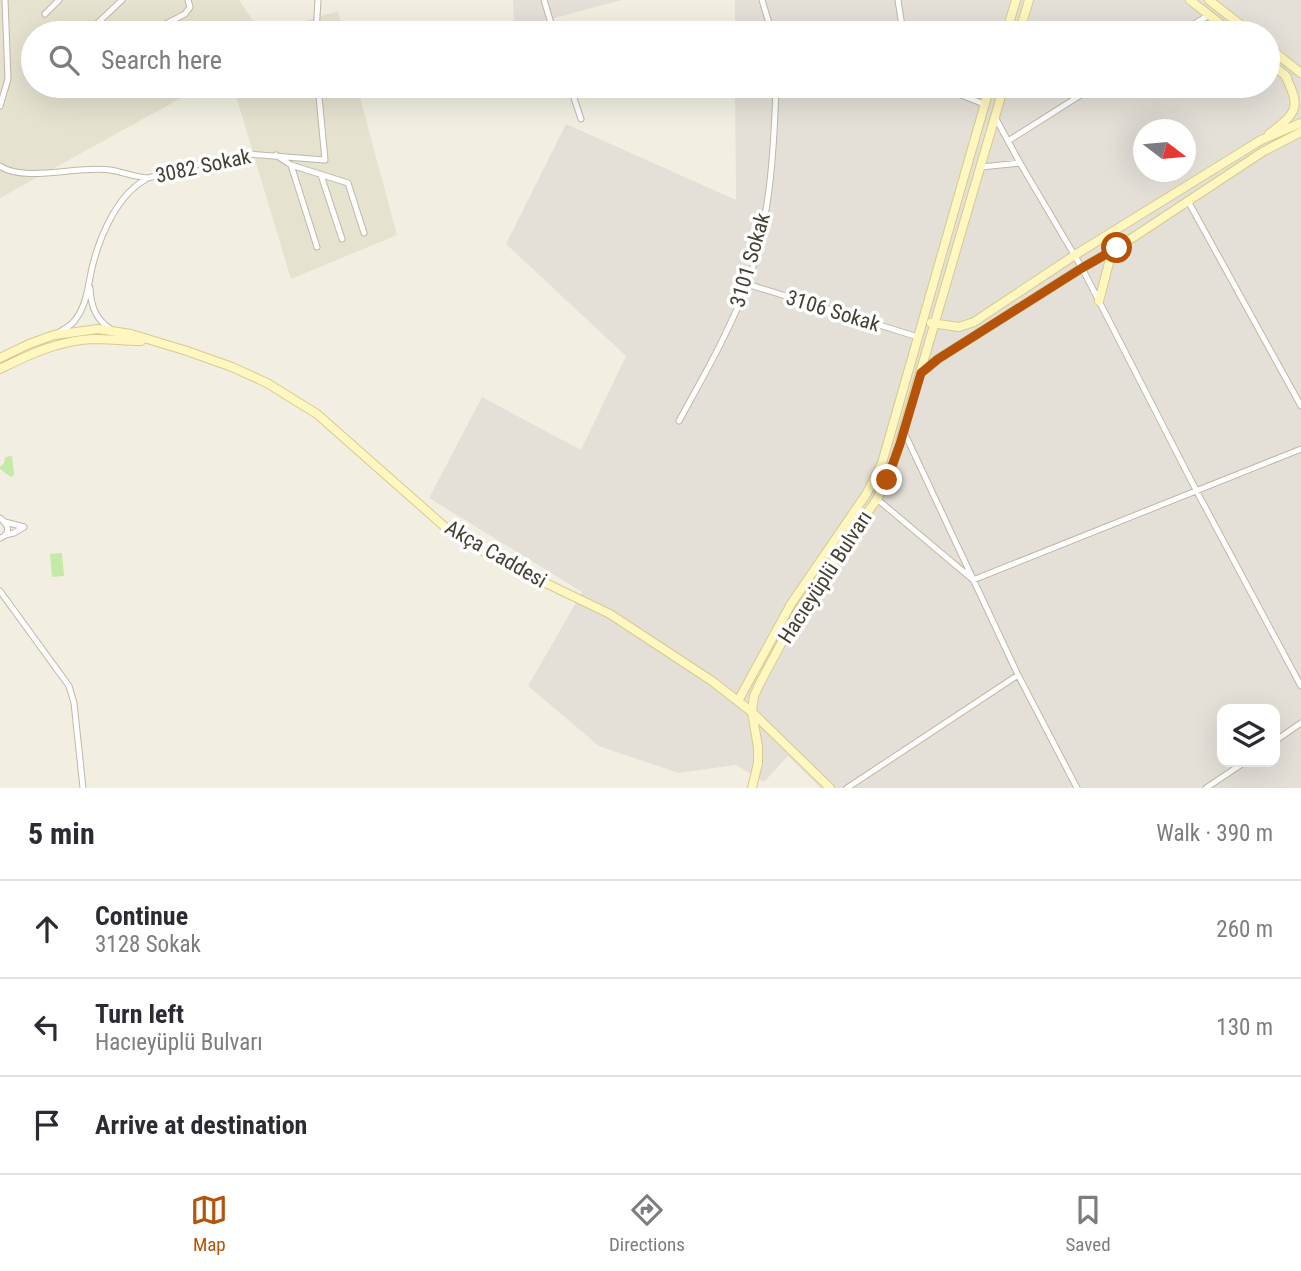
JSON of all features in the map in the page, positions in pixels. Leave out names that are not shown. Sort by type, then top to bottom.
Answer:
[{"type":"street","points":[[0,106],[8,79],[5,0]]},
{"type":"street","points":[[45,14],[59,0]]},
{"type":"street","points":[[100,21],[122,0]]},
{"type":"street","points":[[171,21],[185,14],[190,7],[188,0]]},
{"type":"street","points":[[317,21],[318,0]]},
{"type":"street","points":[[544,0],[550,21]]},
{"type":"street","points":[[762,0],[768,21]]},
{"type":"street","points":[[898,0],[901,21]]},
{"type":"street","points":[[1010,21],[1016,0]]},
{"type":"street","points":[[1023,21],[1029,0]]},
{"type":"street","points":[[1190,0],[1217,21]]},
{"type":"street","points":[[1209,0],[1236,21]]},
{"type":"street","points":[[1199,21],[1209,15]]},
{"type":"street","points":[[1280,56],[1300,72]]},
{"type":"street","points":[[1280,71],[1301,87]]},
{"type":"street","points":[[923,322],[950,327],[967,325],[1261,140],[1292,117],[1300,105],[1297,91],[1285,75]]},
{"type":"street","name":"3082 Sokak","points":[[0,166],[22,172],[108,169],[137,178],[148,178],[218,159],[249,154],[325,160],[319,98]]},
{"type":"street","points":[[574,98],[581,119]]},
{"type":"street","name":"3101 Sokak","points":[[679,421],[717,352],[747,284],[762,227],[769,185],[775,98]]},
{"type":"street","points":[[969,98],[984,104],[995,117],[1082,268],[1196,491],[1301,686]]},
{"type":"street","name":"Hacıeyüplü Bulvarı","points":[[738,701],[791,604],[867,493],[882,463],[986,98]]},
{"type":"street","name":"Hacıeyüplü Bulvarı","points":[[752,788],[758,763],[752,712],[754,696],[799,610],[877,499],[892,468],[1001,98]]},
{"type":"street","points":[[1008,141],[1076,98]]},
{"type":"street","points":[[1261,140],[1301,124]]},
{"type":"street","points":[[909,370],[921,373],[938,359],[1117,248],[1264,151],[1301,132]]},
{"type":"street","points":[[276,156],[291,165],[348,183],[364,233]]},
{"type":"street","points":[[981,167],[1020,163]]},
{"type":"street","points":[[291,165],[317,247]]},
{"type":"street","points":[[321,175],[342,239]]},
{"type":"street","points":[[54,335],[75,321],[86,298],[98,248],[111,219],[131,190],[148,178]]},
{"type":"street","points":[[1181,190],[1301,406]]},
{"type":"street","points":[[1099,301],[1110,259],[1117,248]]},
{"type":"street","points":[[90,282],[93,309],[99,319],[114,331]]},
{"type":"street","name":"3106 Sokak","points":[[747,284],[918,337]]},
{"type":"street","name":"Akça Caddesi","points":[[0,358],[54,335],[98,329],[131,334],[187,351],[259,379],[294,399],[337,430],[445,527],[474,547],[610,614],[678,658],[752,712],[830,788]]},
{"type":"street","name":"Akça Caddesi","points":[[0,369],[37,351],[66,342],[105,339],[151,341]]},
{"type":"street","points":[[904,432],[1018,675],[1077,788]]},
{"type":"street","points":[[973,580],[1301,449]]},
{"type":"street","points":[[877,499],[973,580]]},
{"type":"street","points":[[2,520],[8,530],[2,538]]},
{"type":"street","points":[[2,520],[24,527],[2,538]]},
{"type":"street","points":[[0,591],[69,686],[74,703],[83,788]]},
{"type":"street","points":[[791,604],[799,610]]},
{"type":"street","points":[[847,788],[1018,675]]},
{"type":"street","points":[[1280,738],[1301,723]]},
{"type":"street","points":[[1206,788],[1238,767]]},
{"type":"shaded area","points":[[0,0],[239,0],[253,21],[21,21],[21,98],[181,98],[0,198]]},
{"type":"shaded area","points":[[513,0],[622,0],[544,21],[514,21]]},
{"type":"shaded area","points":[[735,0],[1301,0],[1301,788],[821,788],[788,756],[764,782],[736,765],[678,773],[599,746],[528,686],[582,592],[429,498],[482,397],[581,450],[626,356],[506,244],[566,124],[736,200],[735,98],[1280,98],[1280,21],[735,21]]},
{"type":"shaded area","points":[[338,11],[341,21],[305,21]]},
{"type":"shaded area","points":[[237,98],[360,98],[397,235],[291,279]]},
{"type":"green space","points":[[12,456],[14,475],[11,477],[0,467],[5,457]]},
{"type":"green space","points":[[62,553],[64,576],[52,577],[50,554]]},
{"type":"route","points":[[887,480],[921,373],[938,359],[1117,248]]}]
